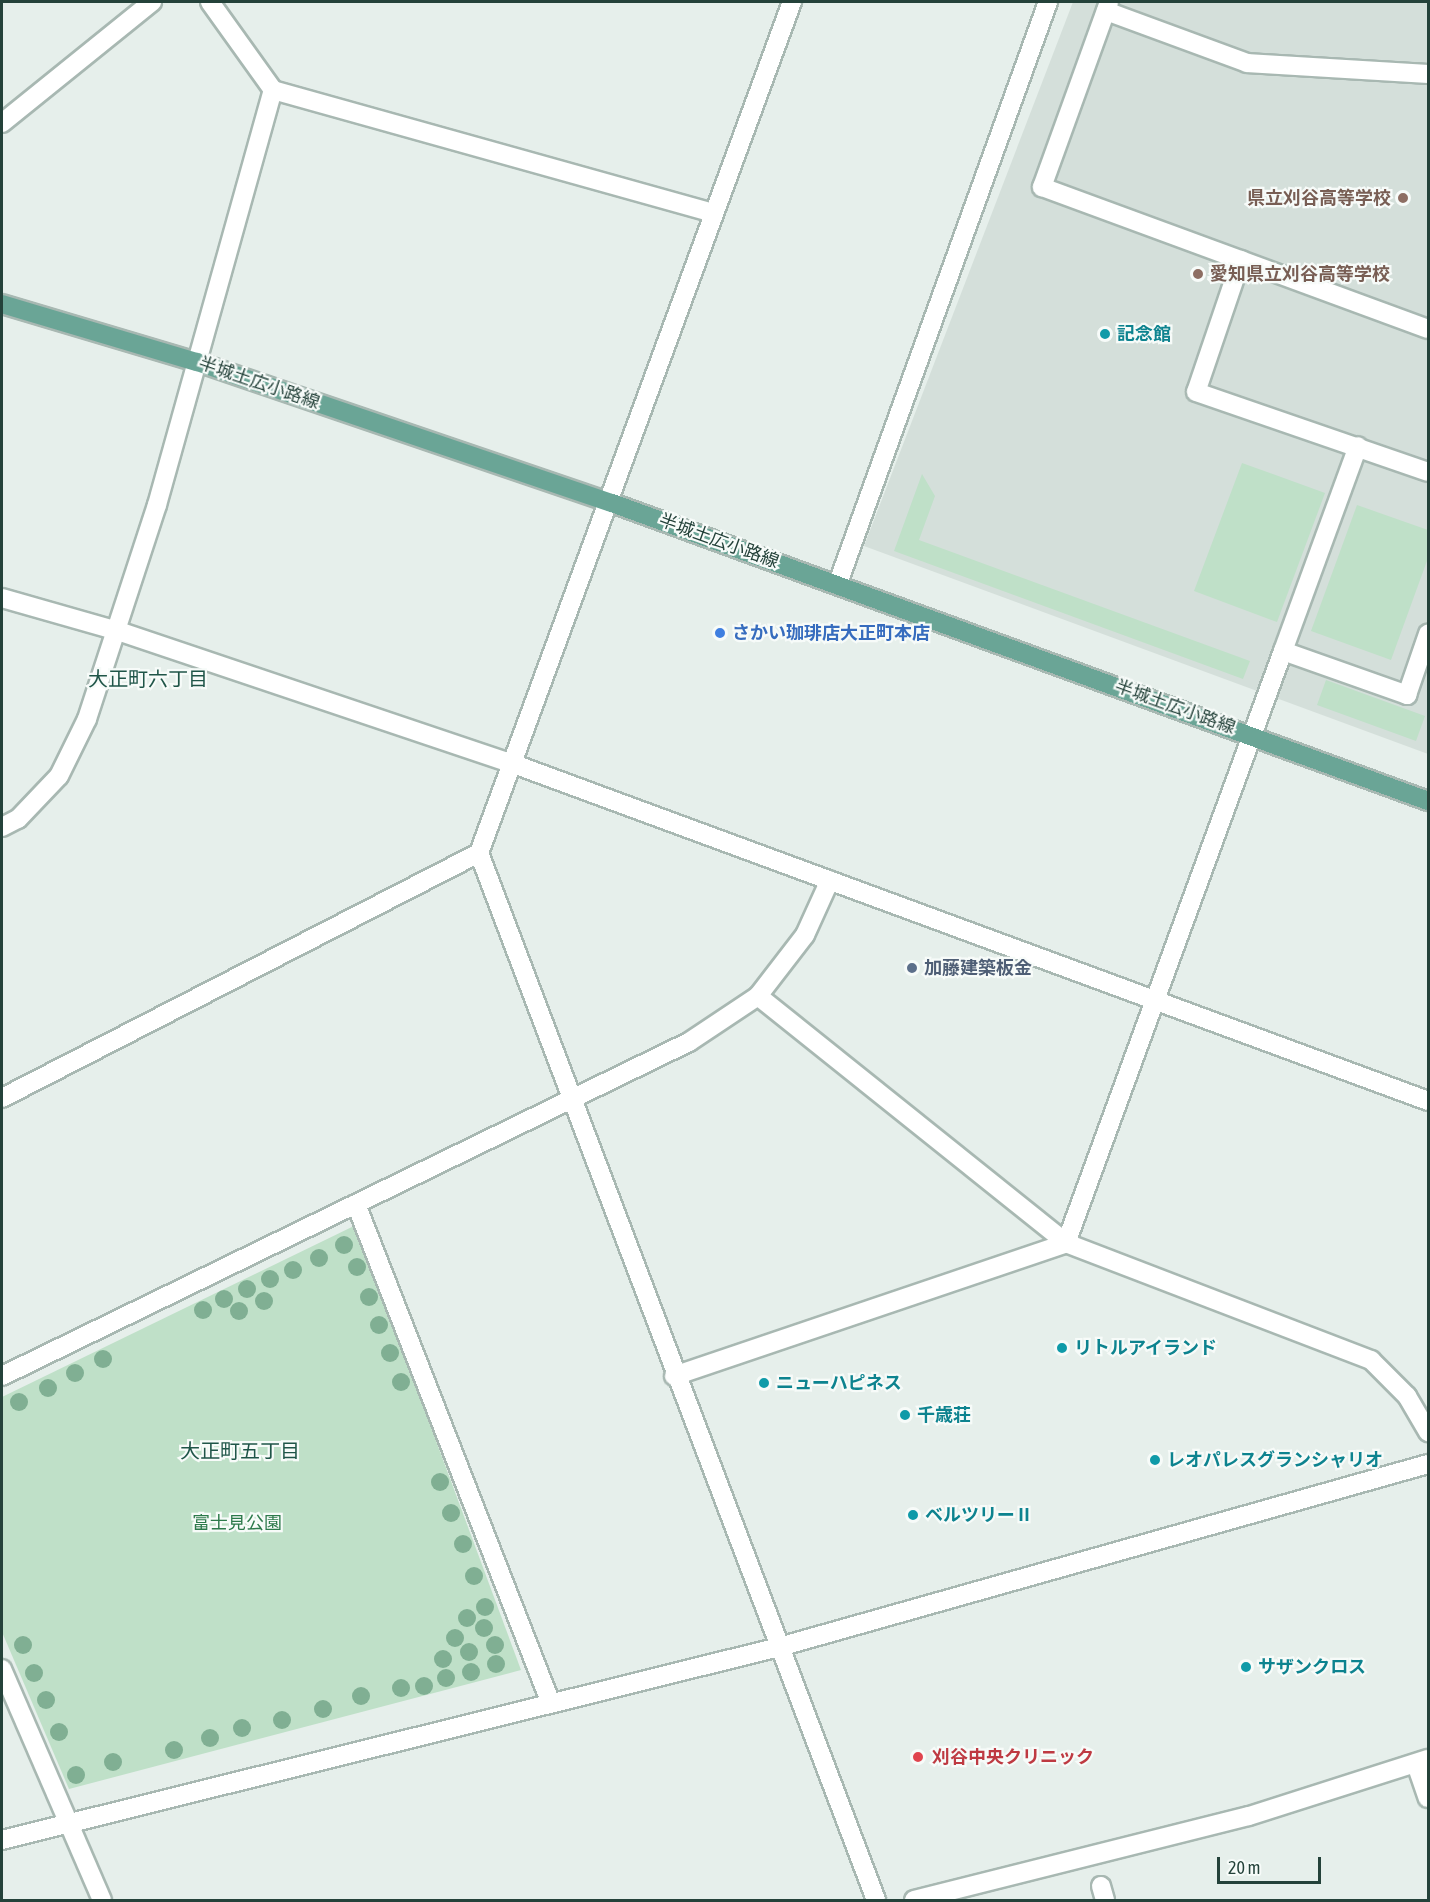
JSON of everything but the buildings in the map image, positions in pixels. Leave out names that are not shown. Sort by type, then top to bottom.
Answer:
[{"type":"main road","name":"半城土広小路線","points":[[2,304],[197,362],[612,503],[838,583],[1428,801]]},
{"type":"street","points":[[2,123],[152,2]]},
{"type":"street","points":[[210,2],[273,90],[713,213]]},
{"type":"street","points":[[792,2],[713,213],[612,503],[511,763],[479,853],[674,1376],[876,1900]]},
{"type":"street","points":[[838,583],[1043,3]]},
{"type":"street","points":[[1428,74],[1247,63],[1108,6],[1042,187],[1428,329]]},
{"type":"street","points":[[2,827],[18,819],[59,776],[87,719],[118,632],[273,90]]},
{"type":"street","points":[[1241,260],[1196,392],[1428,472]]},
{"type":"street","points":[[1066,1243],[1358,446]]},
{"type":"street","points":[[2,598],[118,632],[511,763],[1157,998],[1428,1101]]},
{"type":"street","points":[[1283,651],[1407,695],[1428,634]]},
{"type":"street","points":[[2,1098],[479,853]]},
{"type":"street","points":[[2,1376],[689,1042],[758,996],[805,935],[830,880]]},
{"type":"street","points":[[758,996],[1066,1243],[1371,1360],[1407,1396],[1428,1432]]},
{"type":"street","points":[[356,1204],[550,1701]]},
{"type":"street","points":[[674,1376],[1066,1243]]},
{"type":"street","points":[[2,1840],[550,1701],[779,1647],[1428,1464]]},
{"type":"street","points":[[2,1669],[102,1900]]},
{"type":"street","points":[[914,1900],[1249,1816],[1422,1761],[1428,1798]]},
{"type":"shaded area","name":"愛知県立刈谷高等学校","points":[[1073,2],[1428,2],[1428,754],[864,546]]},
{"type":"green space","points":[[1242,463],[1325,493],[1277,622],[1194,591]]},
{"type":"green space","points":[[922,474],[935,496],[919,540],[1250,661],[1243,679],[894,551]]},
{"type":"green space","points":[[1357,505],[1428,530],[1428,558],[1391,660],[1311,631]]},
{"type":"green space","points":[[1326,680],[1425,716],[1416,741],[1317,705]]},
{"type":"green space","name":"富士見公園","points":[[356,1225],[521,1670],[69,1789],[2,1632],[2,1397]]},
{"type":"place","name":"県立刈谷高等学校","points":[[1403,198]]},
{"type":"place","name":"愛知県立刈谷高等学校","points":[[1198,274]]},
{"type":"place","name":"記念館","points":[[1105,334]]},
{"type":"place","name":"さかい珈琲店大正町本店","points":[[720,633]]},
{"type":"place","name":"加藤建築板金","points":[[912,968]]},
{"type":"place","name":"リトルアイランド","points":[[1062,1348]]},
{"type":"place","name":"ニューハピネス","points":[[764,1383]]},
{"type":"place","name":"千歳荘","points":[[905,1415]]},
{"type":"place","name":"レオパレスグランシャリオ","points":[[1155,1460]]},
{"type":"place","name":"ベルツリーⅡ","points":[[913,1515]]},
{"type":"place","name":"サザンクロス","points":[[1246,1667]]},
{"type":"place","name":"刈谷中央クリニック","points":[[918,1757]]},
{"type":"district","name":"大正町六丁目","points":[[148,678]]},
{"type":"district","name":"大正町五丁目","points":[[240,1450]]}]
